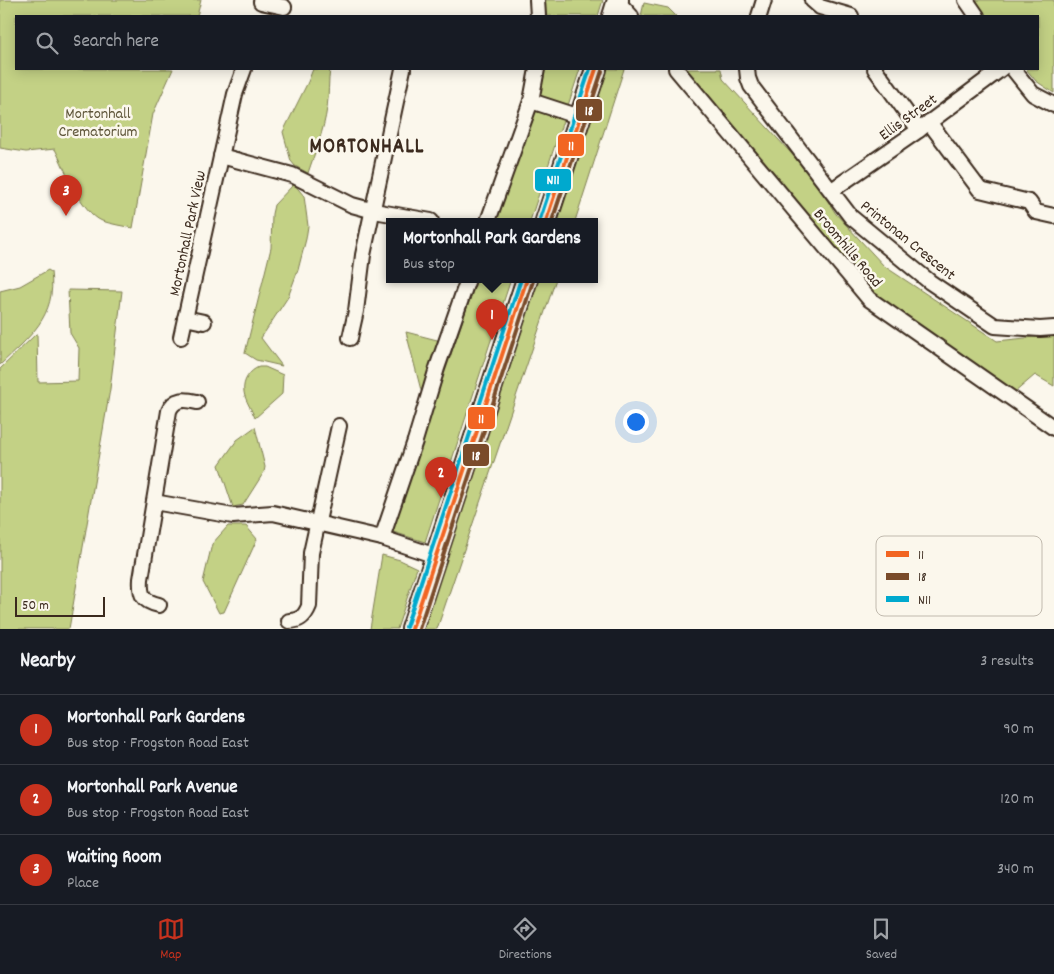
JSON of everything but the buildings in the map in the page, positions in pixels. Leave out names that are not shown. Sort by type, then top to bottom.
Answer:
[{"type":"main road","points":[[547,218],[596,70]]},
{"type":"main road","points":[[412,629],[527,283]]},
{"type":"street","points":[[537,0],[538,15]]},
{"type":"street","points":[[759,15],[764,0]]},
{"type":"street","points":[[812,0],[820,7],[848,15]]},
{"type":"street","points":[[966,0],[976,15]]},
{"type":"street","points":[[258,15],[262,1],[284,7]]},
{"type":"street","name":"Mortonhall Park View","points":[[182,337],[235,94],[244,70]]},
{"type":"street","points":[[350,338],[356,311],[363,255],[374,211],[403,70]]},
{"type":"street","points":[[489,218],[532,101],[536,70]]},
{"type":"street","name":"Broomhills Road","points":[[677,70],[869,300],[1054,428]]},
{"type":"street","name":"Printonan Crescent","points":[[747,70],[751,86],[851,217],[877,239],[930,282],[995,326],[1054,328]]},
{"type":"street","points":[[876,70],[980,190],[1030,202],[1036,212],[1054,216]]},
{"type":"street","name":"Ellis Street","points":[[832,190],[924,126],[1000,70]]},
{"type":"street","points":[[1014,70],[1033,94],[1054,105]]},
{"type":"street","points":[[532,101],[580,117]]},
{"type":"street","name":"Mortonhall Park View","points":[[221,156],[292,175],[343,201],[374,211],[414,218]]},
{"type":"street","points":[[382,538],[467,283]]},
{"type":"street","name":"Mortonhall Park View","points":[[185,318],[204,322]]},
{"type":"street","points":[[159,605],[150,603],[140,591],[169,411],[171,405],[177,401],[185,399],[197,402]]},
{"type":"street","points":[[289,621],[302,618],[309,606],[309,564],[339,426]]},
{"type":"street","points":[[154,502],[233,516],[274,513],[382,538],[436,556]]},
{"type":"green space","name":"Mortonhall Crematorium","points":[[0,0],[201,0],[197,15],[15,15],[15,70],[173,70],[153,114],[133,228],[102,221],[87,209],[74,189],[55,149],[26,152],[0,148]]},
{"type":"green space","points":[[545,0],[603,0],[598,15],[544,15]]},
{"type":"green space","points":[[975,0],[1054,0],[1054,93],[1036,81],[1027,70],[1039,70],[1039,15],[986,15]]},
{"type":"green space","points":[[644,3],[668,8],[675,15],[641,15]]},
{"type":"green space","points":[[313,70],[330,70],[326,116],[308,173],[295,166],[291,161],[283,132]]},
{"type":"green space","points":[[542,70],[580,70],[531,218],[497,218],[533,116]]},
{"type":"green space","points":[[596,70],[624,70],[576,218],[547,218]]},
{"type":"green space","points":[[682,70],[721,70],[723,79],[811,175],[836,214],[884,266],[997,341],[1054,335],[1054,386],[1035,375],[1014,393],[873,296]]},
{"type":"green space","points":[[294,184],[304,196],[308,226],[306,239],[298,270],[288,297],[261,338],[282,366],[256,360],[245,353],[271,248],[274,205]]},
{"type":"green space","points":[[48,270],[51,272],[52,288],[50,302],[45,314],[39,325],[0,365],[0,291],[20,286]]},
{"type":"green space","points":[[476,283],[510,283],[425,542],[390,531]]},
{"type":"green space","points":[[526,283],[555,283],[437,629],[412,629]]},
{"type":"green space","points":[[68,290],[122,291],[110,389],[69,629],[0,629],[0,369],[37,333],[38,382],[78,381],[79,348],[70,333]]},
{"type":"green space","points":[[406,332],[441,341],[423,398]]},
{"type":"green space","points":[[259,367],[265,367],[283,375],[282,394],[255,418],[244,392],[244,384],[247,376]]},
{"type":"green space","points":[[255,427],[265,467],[264,472],[243,505],[233,507],[219,465],[237,440]]},
{"type":"green space","points":[[228,526],[246,526],[257,539],[224,612],[219,613],[203,582],[212,544]]},
{"type":"green space","points":[[382,555],[400,560],[417,568],[397,629],[370,629]]},
{"type":"transit line","name":"N11","points":[[540,218],[590,70]]},
{"type":"transit line","name":"11","points":[[547,218],[596,70]]},
{"type":"transit line","name":"18","points":[[553,218],[602,71]]},
{"type":"transit line","name":"N11","points":[[406,627],[520,283]]},
{"type":"transit line","name":"11","points":[[412,629],[526,283]]},
{"type":"transit line","name":"18","points":[[419,629],[532,283]]},
{"type":"place","name":"Waiting Room","points":[[66,216]]},
{"type":"place","name":"Mortonhall Park Gardens","points":[[492,340]]},
{"type":"place","name":"Mortonhall Park Avenue","points":[[441,498]]},
{"type":"district","name":"MORTONHALL","points":[[367,145]]}]
